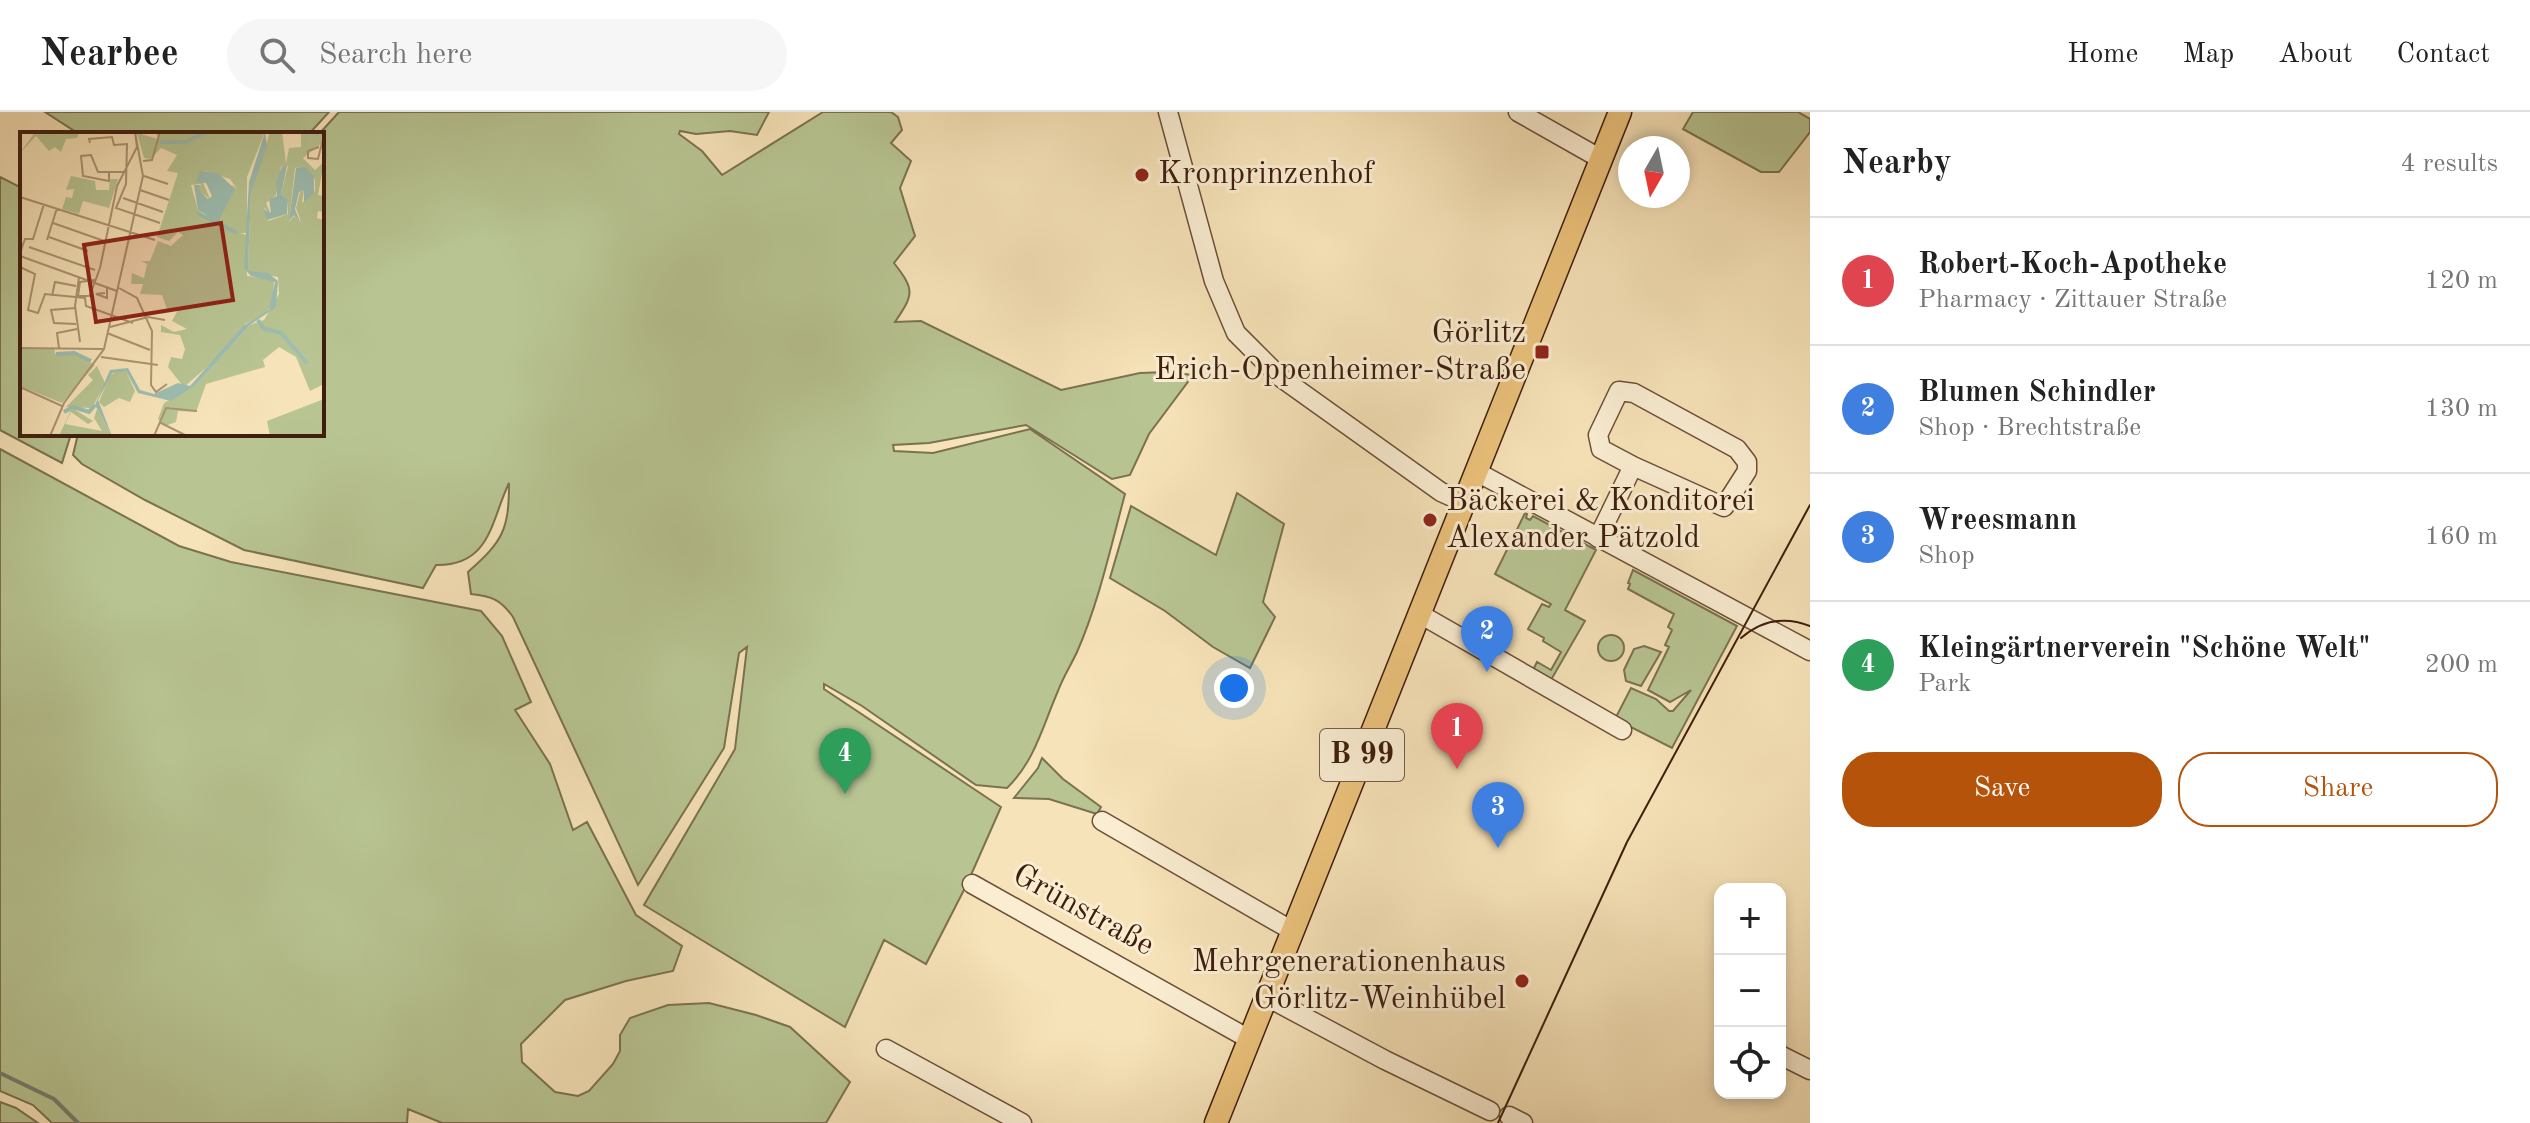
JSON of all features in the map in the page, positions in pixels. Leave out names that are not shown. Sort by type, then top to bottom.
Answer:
[{"type":"main road","name":"B 99","points":[[1216,1123],[1620,112]]},
{"type":"street","points":[[1168,112],[1214,281],[1236,333],[1280,377],[1441,492],[1463,502]]},
{"type":"street","points":[[1518,112],[1601,159]]},
{"type":"street","points":[[1619,391],[1634,393],[1737,449],[1747,462],[1747,471],[1724,507],[1633,466],[1601,449],[1598,435],[1619,391]]},
{"type":"street","points":[[1598,538],[1633,466]]},
{"type":"street","points":[[1475,471],[1810,651]]},
{"type":"street","points":[[1418,613],[1622,730]]},
{"type":"street","points":[[1102,821],[1291,930]]},
{"type":"street","name":"Grünstraße","points":[[972,884],[1249,1039]]},
{"type":"street","points":[[1265,996],[1490,1111]]},
{"type":"street","points":[[886,1049],[1022,1123]]},
{"type":"street","points":[[1786,1058],[1810,1070]]},
{"type":"green space","points":[[45,112],[329,112],[311,132],[76,132]]},
{"type":"green space","points":[[339,112],[769,112],[757,135],[730,131],[696,134],[680,131],[679,134],[702,151],[722,175],[823,112],[891,112],[898,117],[902,130],[891,143],[911,161],[900,188],[915,236],[894,263],[910,292],[895,322],[921,321],[1061,390],[1140,373],[1193,375],[1149,434],[1130,475],[1112,479],[1026,425],[929,443],[893,445],[894,451],[933,453],[1030,429],[1125,494],[1085,633],[1025,766],[1007,788],[976,785],[862,706],[824,684],[824,689],[1001,807],[967,884],[926,964],[884,940],[845,1027],[644,905],[735,749],[747,647],[739,653],[724,748],[638,885],[513,617],[495,600],[471,594],[468,572],[502,534],[508,512],[509,483],[479,549],[468,558],[436,565],[423,588],[244,550],[145,500],[82,464],[73,455],[78,436],[324,436],[324,132],[321,132]]},
{"type":"green space","points":[[1693,112],[1798,112],[1810,119],[1810,132],[1779,172],[1761,172],[1683,129]]},
{"type":"green space","points":[[0,177],[20,187],[20,436],[70,436],[62,463],[0,430]]},
{"type":"green space","points":[[0,449],[179,546],[231,562],[481,611],[502,636],[531,702],[515,710],[550,764],[573,830],[587,822],[636,915],[682,946],[673,971],[626,981],[565,1000],[521,1044],[522,1062],[555,1092],[578,1096],[589,1091],[613,1064],[620,1051],[620,1035],[630,1018],[668,1005],[709,1003],[790,1027],[850,1082],[826,1123],[442,1123],[408,1109],[407,1123],[52,1123],[33,1105],[0,1091]]},
{"type":"green space","points":[[1237,493],[1284,524],[1263,602],[1275,617],[1250,668],[1110,578],[1131,506],[1216,555]]},
{"type":"green space","points":[[1525,513],[1526,518],[1530,520],[1533,516],[1596,550],[1565,610],[1585,621],[1551,680],[1533,670],[1537,662],[1551,670],[1561,652],[1528,629],[1542,604],[1549,607],[1551,604],[1495,574]]},
{"type":"green space","points":[[1633,570],[1737,626],[1672,748],[1615,719],[1631,688],[1656,699],[1669,711],[1673,711],[1691,690],[1670,702],[1648,690],[1669,647],[1665,645],[1672,630],[1668,627],[1674,614],[1628,589]]},
{"type":"green space","points":[[1611,635],[1620,639],[1624,648],[1620,657],[1611,661],[1602,657],[1598,648],[1602,639]]},
{"type":"green space","points":[[1644,646],[1661,652],[1641,686],[1626,681],[1624,670],[1634,649]]},
{"type":"green space","points":[[1042,758],[1063,779],[1101,807],[1097,814],[1049,799],[1014,798],[1038,768]]},
{"type":"green space","points":[[0,1102],[16,1108],[38,1123],[0,1123]]},
{"type":"waterway","points":[[0,1073],[54,1099],[78,1123]]},
{"type":"tram line","points":[[1498,1123],[1627,842],[1810,505]]},
{"type":"tram line","points":[[1741,638],[1757,627],[1774,622],[1792,621],[1810,626]]},
{"type":"place","name":"Kronprinzenhof","points":[[1142,175]]},
{"type":"place","name":"Görlitz Erich-Oppenheimer-Straße","points":[[1542,352]]},
{"type":"place","name":"Bäckerei & Konditorei Alexander Pätzold","points":[[1430,520]]},
{"type":"place","name":"Blumen Schindler","points":[[1487,672]]},
{"type":"place","name":"Robert-Koch-Apotheke","points":[[1457,769]]},
{"type":"place","name":"Kleingärtnerverein \"Schöne Welt\"","points":[[845,794]]},
{"type":"place","name":"Wreesmann","points":[[1498,848]]},
{"type":"place","name":"Mehrgenerationenhaus Görlitz-Weinhübel","points":[[1522,981]]}]
